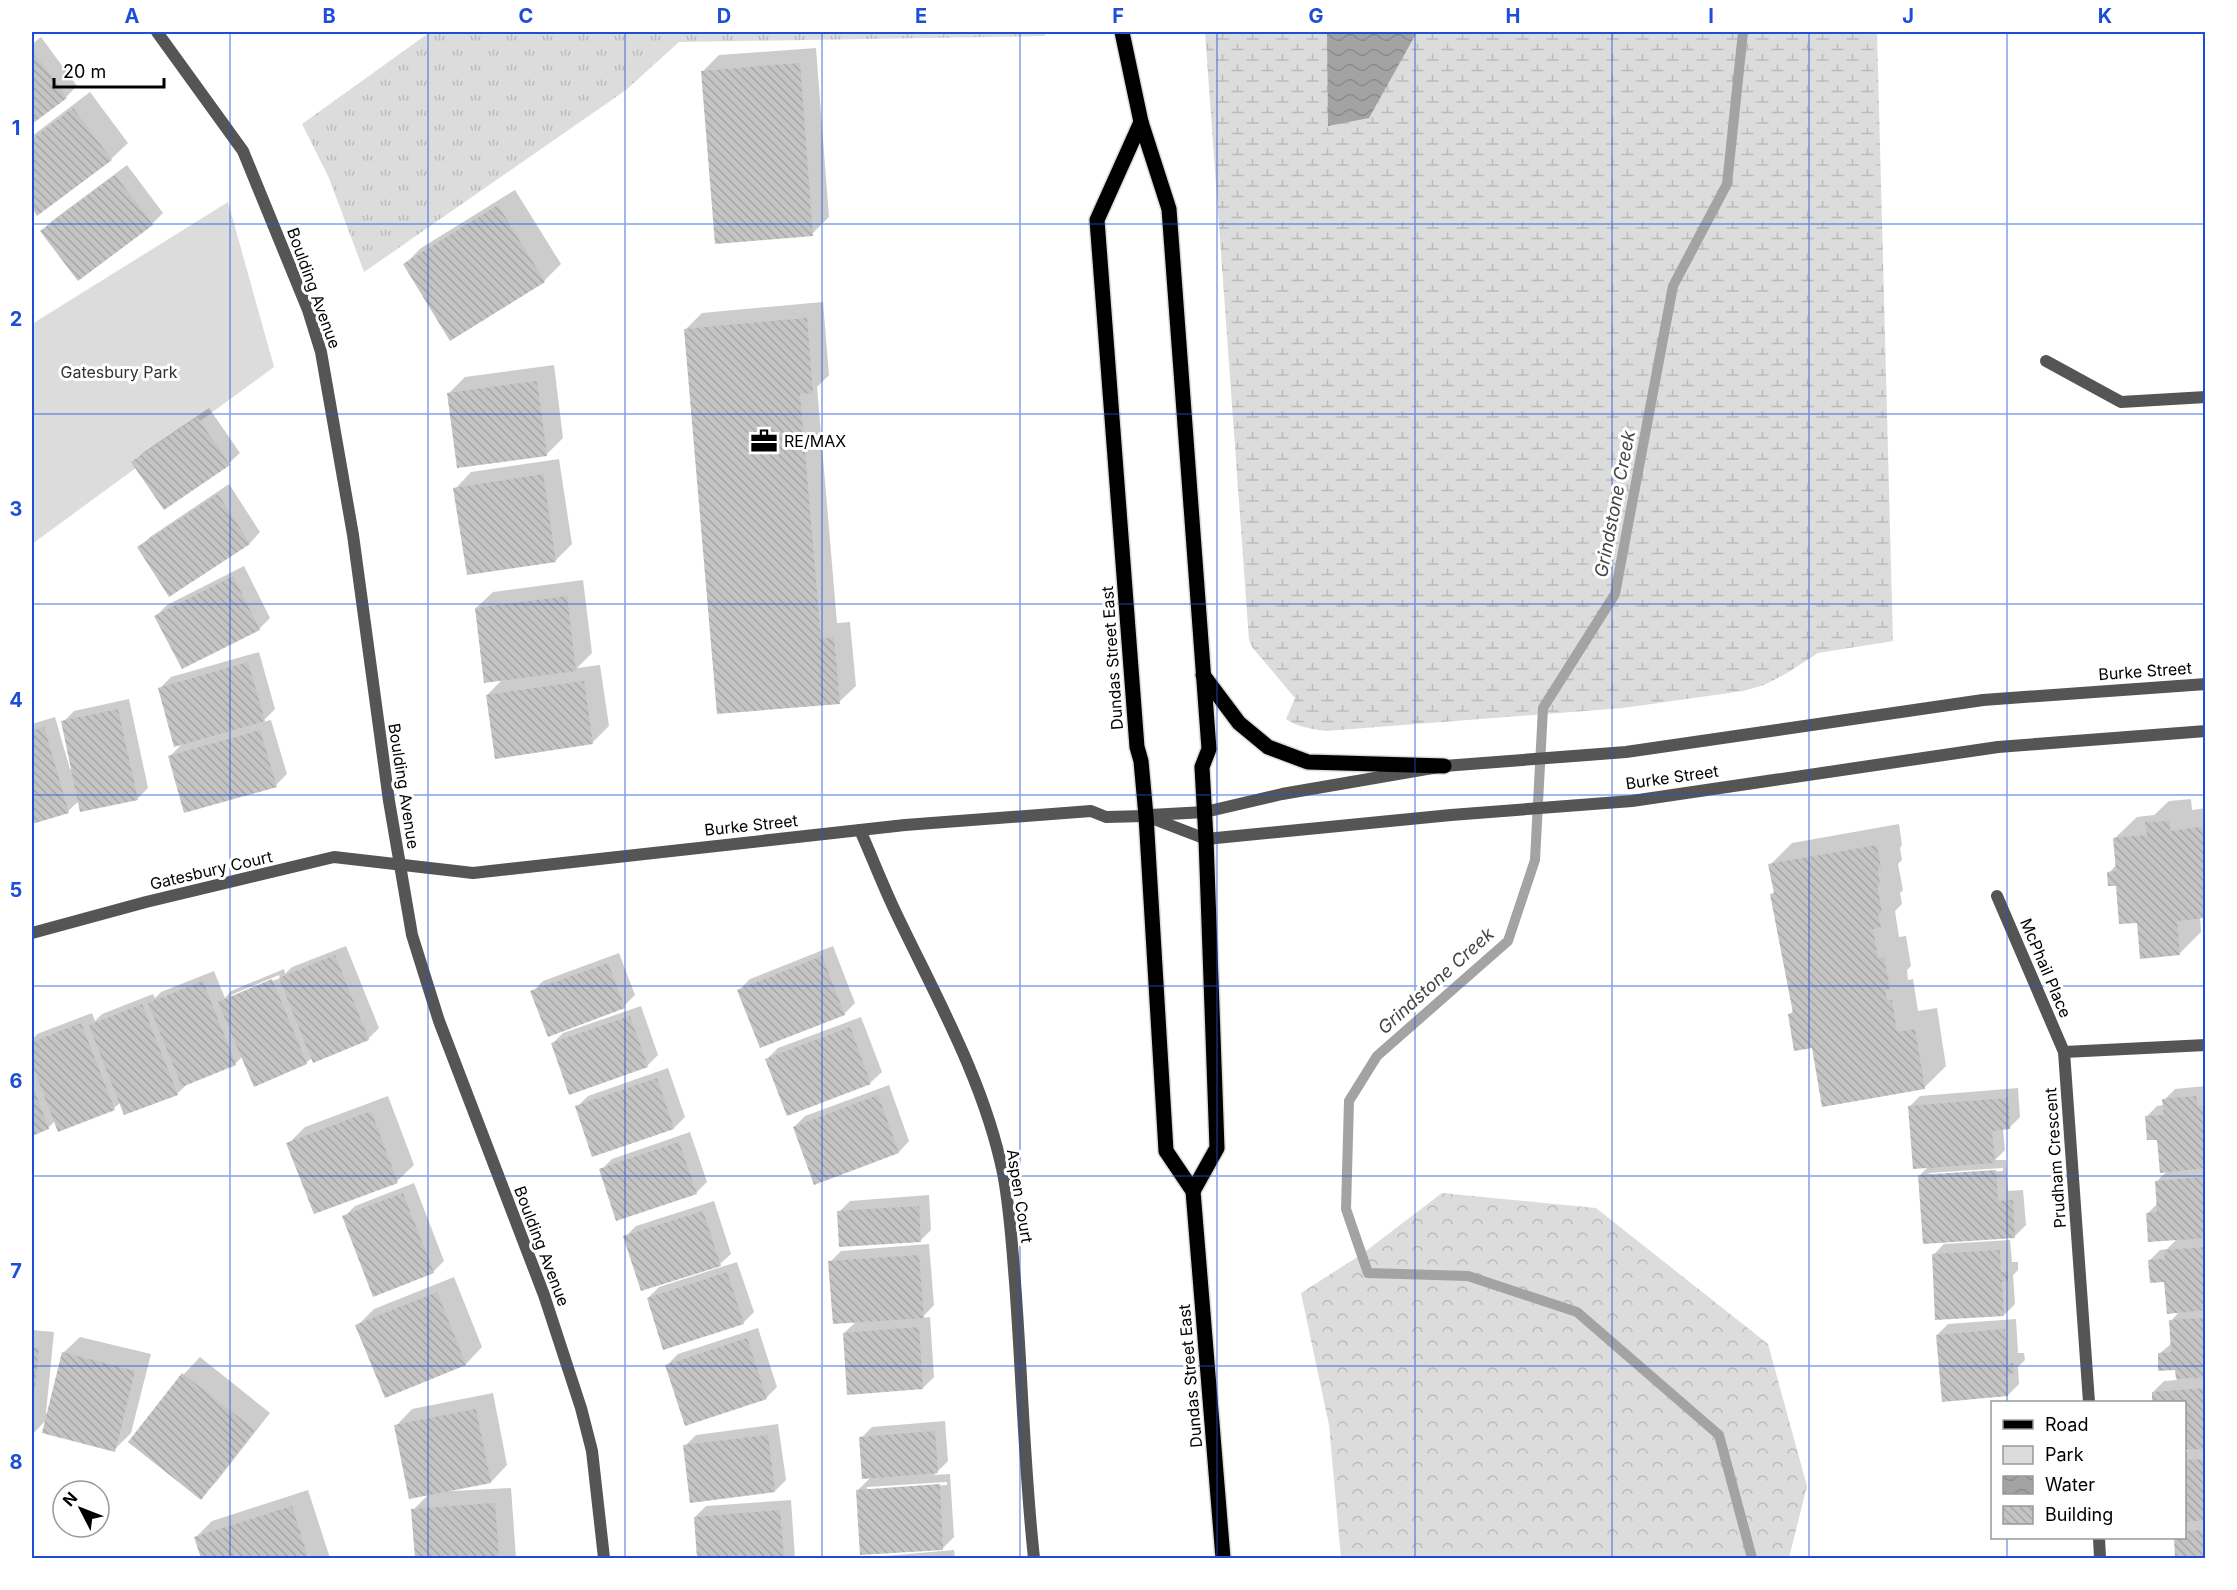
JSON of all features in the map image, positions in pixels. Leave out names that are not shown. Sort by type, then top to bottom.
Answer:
[{"type":"main road","points":[[1122,32],[1141,122],[1169,209],[1209,749],[1202,767],[1217,1148],[1193,1191]]},
{"type":"main road","name":"Dundas Street East","points":[[1141,122],[1097,220],[1137,747],[1141,761],[1146,816],[1166,1151],[1193,1191],[1223,1558]]},
{"type":"main road","points":[[1202,674],[1239,723],[1268,747],[1308,762],[1444,766]]},
{"type":"street","name":"Boulding Avenue","points":[[158,32],[243,151],[308,310],[321,352],[353,535],[389,801],[412,935],[439,1021],[544,1295],[581,1408],[592,1451],[604,1558]]},
{"type":"street","points":[[2046,361],[2121,402],[2205,396]]},
{"type":"street","name":"Burke Street","points":[[400,864],[473,873],[860,830],[1091,811],[1106,817],[1205,812],[1282,794],[1444,766],[1626,752],[1983,700],[2205,684]]},
{"type":"street","name":"Burke Street","points":[[1146,816],[1206,839],[1451,814],[1632,801],[1998,747],[2205,731]]},
{"type":"street","name":"Aspen Court","points":[[860,830],[896,913],[952,1027],[986,1113],[1003,1174],[1008,1204],[1020,1342],[1034,1558]]},
{"type":"street","name":"Gatesbury Court","points":[[32,933],[146,902],[334,857],[400,864]]},
{"type":"street","name":"McPhail Place","points":[[1997,896],[2064,1052]]},
{"type":"street","points":[[2064,1052],[2205,1045]]},
{"type":"street","name":"Prudham Crescent","points":[[2064,1052],[2089,1401]]},
{"type":"street","points":[[2099,1539],[2100,1558]]},
{"type":"green space","points":[[430,32],[1045,32],[1045,36],[679,42],[626,90],[364,272],[329,178],[302,124]]},
{"type":"green space","points":[[1205,32],[1877,32],[1893,641],[1818,653],[1764,685],[1743,691],[1623,708],[1326,731],[1300,726],[1286,719],[1295,698],[1252,647],[1249,640]]},
{"type":"green space","name":"Gatesbury Park","points":[[228,202],[274,367],[32,544],[32,324]]},
{"type":"green space","points":[[1442,1193],[1596,1208],[1768,1344],[1807,1486],[1789,1558],[1341,1558],[1329,1425],[1301,1293],[1362,1254]]},
{"type":"water","points":[[1327,32],[1417,32],[1369,118],[1328,126]]},
{"type":"building","points":[[32,50],[67,98],[32,124]]},
{"type":"building","points":[[800,63],[813,236],[715,244],[701,71]]},
{"type":"building","points":[[73,108],[112,160],[37,216],[32,208],[32,139]]},
{"type":"building","points":[[115,175],[153,225],[78,281],[40,231]]},
{"type":"building","points":[[498,205],[545,282],[450,341],[403,264]]},
{"type":"building","points":[[807,318],[813,393],[800,394],[821,639],[834,637],[840,704],[717,714],[684,329]]},
{"type":"building","points":[[537,381],[547,456],[457,468],[447,393]]},
{"type":"building","points":[[197,417],[230,465],[164,510],[131,462]]},
{"type":"building","points":[[543,474],[556,562],[467,575],[453,488]]},
{"type":"building","points":[[218,494],[250,544],[169,597],[137,547]]},
{"type":"building","points":[[233,576],[260,630],[182,669],[154,616]]},
{"type":"building","points":[[567,596],[576,671],[484,683],[475,608]]},
{"type":"building","points":[[248,662],[265,721],[174,747],[158,688]]},
{"type":"building","points":[[584,681],[593,744],[495,759],[486,695]]},
{"type":"building","points":[[118,709],[138,800],[80,812],[61,721]]},
{"type":"building","points":[[44,727],[69,813],[32,824],[32,731]]},
{"type":"building","points":[[260,730],[277,787],[184,813],[168,756]]},
{"type":"building","points":[[2170,821],[2170,831],[2206,826],[2206,925],[2204,925],[2203,918],[2177,921],[2180,955],[2140,959],[2137,923],[2119,924],[2116,886],[2108,886],[2107,872],[2116,871],[2113,838],[2147,835],[2145,822]]},
{"type":"building","points":[[1877,845],[1881,868],[1878,869],[1880,884],[1877,885],[1882,913],[1878,914],[1881,927],[1873,929],[1878,958],[1884,957],[1890,989],[1885,990],[1887,1001],[1892,1000],[1897,1032],[1915,1029],[1925,1089],[1822,1107],[1812,1048],[1794,1051],[1788,1014],[1793,1013],[1770,894],[1774,893],[1768,864]]},
{"type":"building","points":[[335,955],[369,1040],[313,1063],[279,978]]},
{"type":"building","points":[[822,956],[845,1015],[760,1048],[737,990]]},
{"type":"building","points":[[608,963],[625,1008],[548,1037],[530,991]]},
{"type":"building","points":[[272,979],[307,1064],[254,1087],[218,1002]]},
{"type":"building","points":[[203,981],[236,1065],[182,1087],[148,1003]]},
{"type":"building","points":[[142,1004],[178,1095],[124,1115],[89,1025]]},
{"type":"building","points":[[630,1016],[648,1067],[569,1095],[551,1043]]},
{"type":"building","points":[[81,1023],[115,1110],[58,1132],[32,1064],[32,1042]]},
{"type":"building","points":[[850,1027],[871,1084],[787,1116],[765,1059]]},
{"type":"building","points":[[657,1078],[674,1129],[592,1157],[575,1106]]},
{"type":"building","points":[[32,1084],[49,1129],[32,1136]]},
{"type":"building","points":[[878,1095],[899,1153],[814,1185],[793,1127]]},
{"type":"building","points":[[2196,1096],[2198,1106],[2206,1106],[2206,1168],[2160,1173],[2157,1140],[2147,1140],[2145,1116],[2164,1115],[2162,1099]]},
{"type":"building","points":[[2008,1098],[2010,1129],[1992,1131],[1995,1163],[1913,1169],[1908,1106]]},
{"type":"building","points":[[371,1111],[398,1183],[314,1214],[286,1143]]},
{"type":"building","points":[[679,1142],[697,1194],[616,1221],[599,1169]]},
{"type":"building","points":[[1996,1170],[1998,1201],[2013,1200],[2015,1238],[1923,1244],[1918,1175]]},
{"type":"building","points":[[2206,1177],[2206,1238],[2148,1242],[2146,1213],[2157,1212],[2155,1181]]},
{"type":"building","points":[[403,1193],[434,1273],[373,1297],[342,1216]]},
{"type":"building","points":[[919,1206],[921,1242],[839,1247],[837,1211]]},
{"type":"building","points":[[703,1211],[721,1266],[641,1291],[623,1236]]},
{"type":"building","points":[[2206,1247],[2206,1310],[2167,1314],[2164,1282],[2150,1283],[2148,1260],[2165,1259],[2164,1250]]},
{"type":"building","points":[[2000,1250],[2001,1272],[2008,1272],[2008,1282],[2002,1282],[2004,1316],[1935,1320],[1932,1254]]},
{"type":"building","points":[[919,1255],[924,1318],[833,1324],[828,1261]]},
{"type":"building","points":[[727,1272],[744,1324],[663,1350],[647,1298]]},
{"type":"building","points":[[437,1292],[466,1365],[385,1398],[355,1325]]},
{"type":"building","points":[[2206,1318],[2206,1377],[2176,1379],[2175,1370],[2158,1371],[2158,1353],[2171,1352],[2169,1320]]},
{"type":"building","points":[[919,1327],[923,1389],[847,1395],[843,1333]]},
{"type":"building","points":[[2005,1329],[2008,1364],[2013,1363],[2014,1373],[2007,1374],[2008,1396],[1942,1402],[1936,1335]]},
{"type":"building","points":[[747,1338],[767,1399],[685,1426],[665,1365]]},
{"type":"building","points":[[32,1348],[39,1348],[33,1404],[32,1404]]},
{"type":"building","points":[[62,1352],[135,1371],[115,1452],[42,1433]]},
{"type":"building","points":[[182,1373],[255,1430],[201,1500],[128,1442]]},
{"type":"building","points":[[2206,1388],[2206,1449],[2186,1450],[2186,1401],[2152,1401],[2152,1392]]},
{"type":"building","points":[[476,1409],[491,1483],[409,1499],[394,1425]]},
{"type":"building","points":[[935,1431],[938,1473],[862,1479],[859,1437]]},
{"type":"building","points":[[768,1435],[775,1492],[690,1503],[683,1445]]},
{"type":"building","points":[[2206,1459],[2206,1520],[2186,1522],[2186,1460]]},
{"type":"building","points":[[940,1484],[943,1550],[860,1555],[856,1490]]},
{"type":"building","points":[[495,1503],[499,1558],[415,1558],[411,1509]]},
{"type":"building","points":[[292,1506],[308,1558],[201,1558],[194,1537]]},
{"type":"building","points":[[780,1510],[784,1558],[697,1558],[694,1517]]},
{"type":"building","points":[[2206,1530],[2206,1558],[2175,1558],[2174,1539],[2186,1539],[2186,1531]]},
{"type":"waterway","name":"Grindstone Creek","points":[[1743,32],[1727,184],[1673,286],[1615,594],[1543,708],[1535,860],[1508,941],[1377,1056],[1349,1101],[1346,1209],[1368,1273],[1468,1276],[1577,1312],[1719,1435],[1752,1558]]},
{"type":"place","name":"RE/MAX","points":[[764,441]]}]
